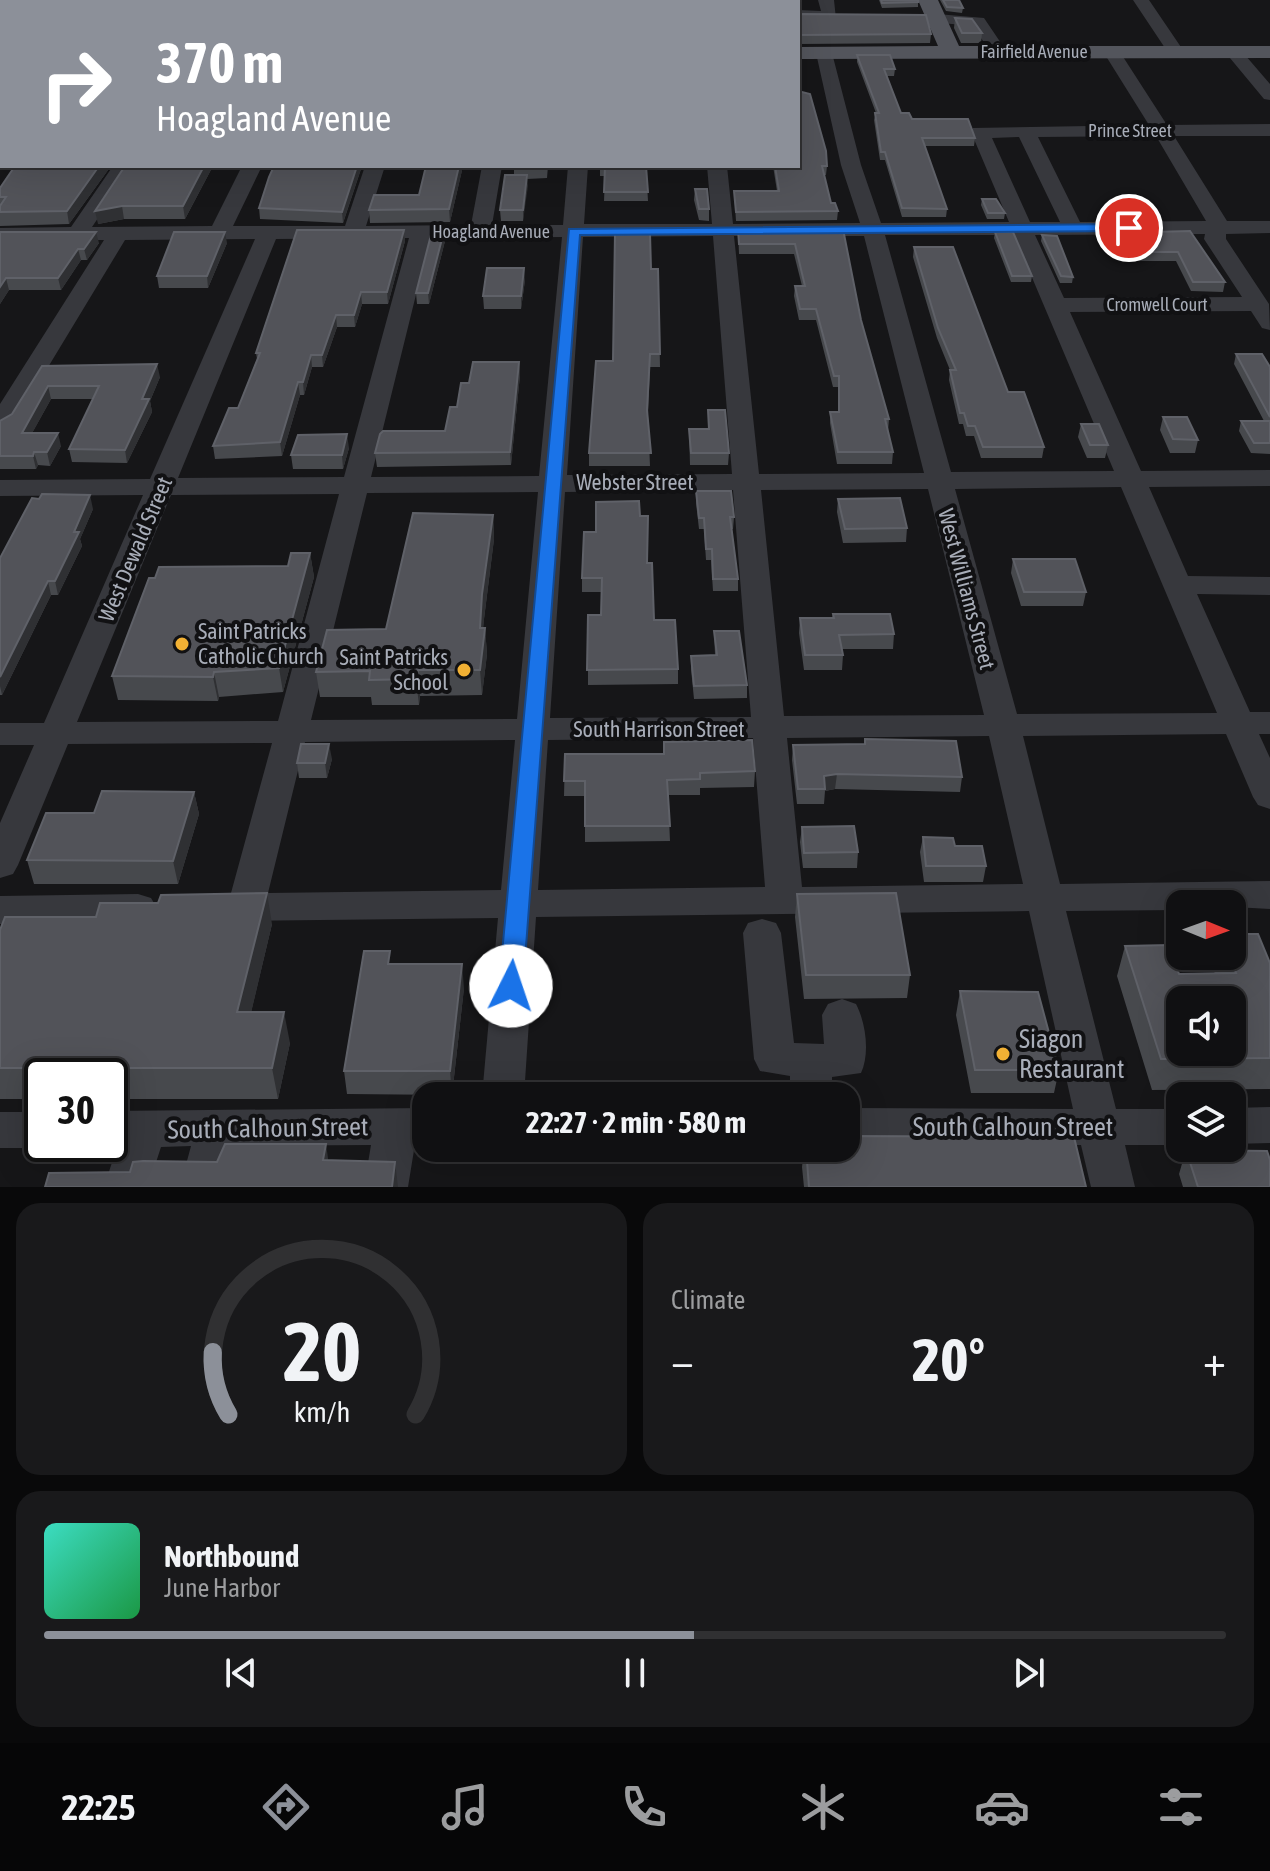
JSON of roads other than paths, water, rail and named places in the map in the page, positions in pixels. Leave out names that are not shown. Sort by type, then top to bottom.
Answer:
[{"type":"main road","points":[[930,12],[951,52]]},
{"type":"main road","name":"Fairfield Avenue","points":[[800,53],[1270,52]]},
{"type":"street","points":[[1141,0],[1177,53]]},
{"type":"street","points":[[800,15],[833,10]]},
{"type":"street","points":[[930,12],[978,21],[999,52]]},
{"type":"street","points":[[1233,52],[1270,95]]},
{"type":"street","name":"West Williams Street","points":[[824,53],[1004,727],[1113,1187]]},
{"type":"street","points":[[1112,53],[1217,218],[1215,239],[1264,314]]},
{"type":"street","points":[[810,94],[834,94]]},
{"type":"street","name":"Prince Street","points":[[1021,229],[980,132],[1270,130]]},
{"type":"street","points":[[1026,132],[1073,228]]},
{"type":"street","points":[[78,233],[122,168]]},
{"type":"street","points":[[220,231],[251,168]]},
{"type":"street","points":[[353,232],[374,168]]},
{"type":"street","points":[[480,232],[492,168]]},
{"type":"street","points":[[504,1082],[550,482],[578,168]]},
{"type":"street","points":[[717,168],[785,901]]},
{"type":"street","name":"Hoagland Avenue","points":[[0,234],[1270,227]]},
{"type":"street","points":[[1021,229],[1176,585],[1254,723],[1270,797]]},
{"type":"street","name":"West Dewald Street","points":[[0,865],[269,231]]},
{"type":"street","points":[[0,425],[119,232]]},
{"type":"street","points":[[246,906],[421,232]]},
{"type":"street","name":"Cromwell Court","points":[[1056,305],[1264,314]]},
{"type":"street","name":"Webster Street","points":[[0,488],[1270,478]]},
{"type":"street","points":[[1176,585],[1270,586]]},
{"type":"street","name":"South Harrison Street","points":[[0,734],[1254,723]]},
{"type":"street","points":[[0,910],[1270,895]]},
{"type":"street","points":[[762,933],[775,1059],[811,1078],[846,1061],[842,1015]]},
{"type":"street","points":[[1246,1126],[1270,1125]]},
{"type":"street","points":[[386,1187],[411,1126]]},
{"type":"street","name":"South Calhoun Street","points":[[128,1129],[411,1126]]},
{"type":"street","name":"South Calhoun Street","points":[[860,1126],[1166,1127]]},
{"type":"street","points":[[202,1187],[218,1128]]},
{"type":"street","points":[[0,1130],[24,1130]]},
{"type":"street","points":[[126,1162],[126,1187]]},
{"type":"place","name":"Saint Patricks Catholic Church","points":[[182,644]]},
{"type":"place","name":"Saint Patricks School","points":[[464,670]]},
{"type":"place","name":"Siagon Restaurant","points":[[1003,1054]]}]
